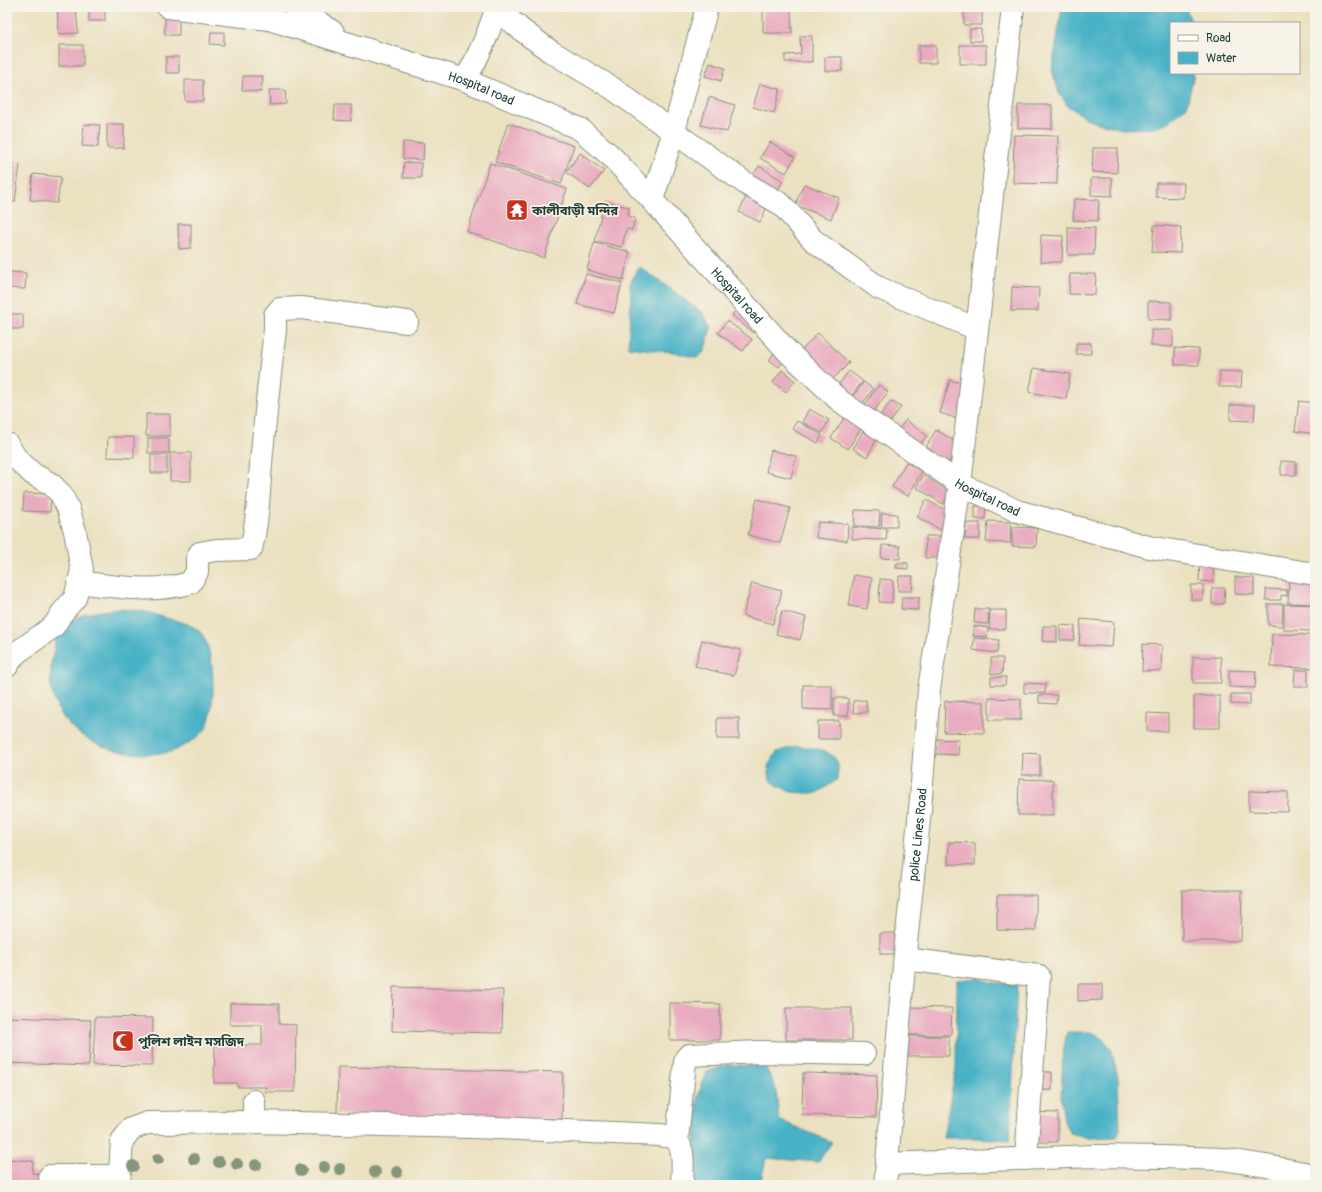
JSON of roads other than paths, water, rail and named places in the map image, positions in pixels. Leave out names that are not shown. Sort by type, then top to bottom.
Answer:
[{"type":"street","name":"Hospital road","points":[[168,7],[269,19],[352,45],[468,74],[580,129],[612,157],[788,352],[840,401],[960,484],[1017,511],[1149,547],[1315,574]]},
{"type":"street","points":[[296,7],[352,45]]},
{"type":"street","points":[[652,200],[674,131],[707,7]]},
{"type":"street","name":"police Lines Road","points":[[885,1185],[920,810],[929,690],[960,484],[1013,7]]},
{"type":"street","points":[[468,74],[496,11],[550,51],[612,88],[748,185],[781,204],[813,240],[879,288],[977,329]]},
{"type":"street","points":[[79,582],[119,587],[158,588],[178,586],[190,583],[197,572],[197,560],[200,553],[216,550],[251,549],[258,508],[262,451],[275,330],[275,315],[280,309],[301,308],[407,322]]},
{"type":"street","points":[[7,444],[16,458],[32,474],[51,484],[61,494],[68,508],[82,570],[75,598],[62,613],[54,626],[15,654],[7,666]]},
{"type":"street","points":[[905,959],[1039,976],[1026,1158]]},
{"type":"street","points":[[682,1185],[683,1158],[677,1140],[684,1062],[689,1055],[760,1052],[864,1054]]},
{"type":"street","points":[[50,1176],[119,1180],[122,1141],[131,1129],[147,1123],[254,1112],[470,1127],[660,1135],[672,1137],[677,1140]]},
{"type":"street","points":[[887,1164],[1094,1156],[1222,1159],[1315,1175]]},
{"type":"water","points":[[1062,7],[1185,7],[1192,22],[1170,22],[1170,74],[1194,74],[1187,106],[1168,122],[1153,128],[1123,129],[1091,121],[1068,106],[1059,93],[1052,70]]},
{"type":"water","points":[[640,267],[703,313],[711,328],[704,352],[697,358],[673,352],[628,347],[631,300],[630,284],[637,269]]},
{"type":"water","points":[[118,609],[145,612],[186,624],[199,631],[205,639],[212,664],[212,709],[209,721],[203,733],[178,749],[170,752],[146,754],[122,752],[100,745],[81,735],[66,720],[55,702],[51,680],[53,654],[58,633],[74,619],[84,615]]},
{"type":"water","points":[[797,746],[815,748],[831,755],[838,764],[837,780],[817,793],[807,793],[791,792],[778,786],[770,780],[768,766],[777,752]]},
{"type":"water","points":[[978,978],[994,983],[1017,984],[1010,1140],[943,1138],[956,1069],[957,980]]},
{"type":"water","points":[[1067,1032],[1091,1032],[1100,1036],[1111,1048],[1118,1078],[1120,1129],[1117,1137],[1089,1138],[1070,1133],[1064,1121],[1061,1097],[1063,1053]]},
{"type":"water","points":[[727,1065],[765,1066],[776,1089],[779,1120],[832,1142],[818,1162],[766,1158],[760,1185],[695,1185],[695,1123],[698,1096],[707,1072]]},
{"type":"place","name":"কালীবাড়ী মন্দির","points":[[517,210]]},
{"type":"place","name":"পুলিশ লাইন মসজিদ","points":[[123,1041]]}]
